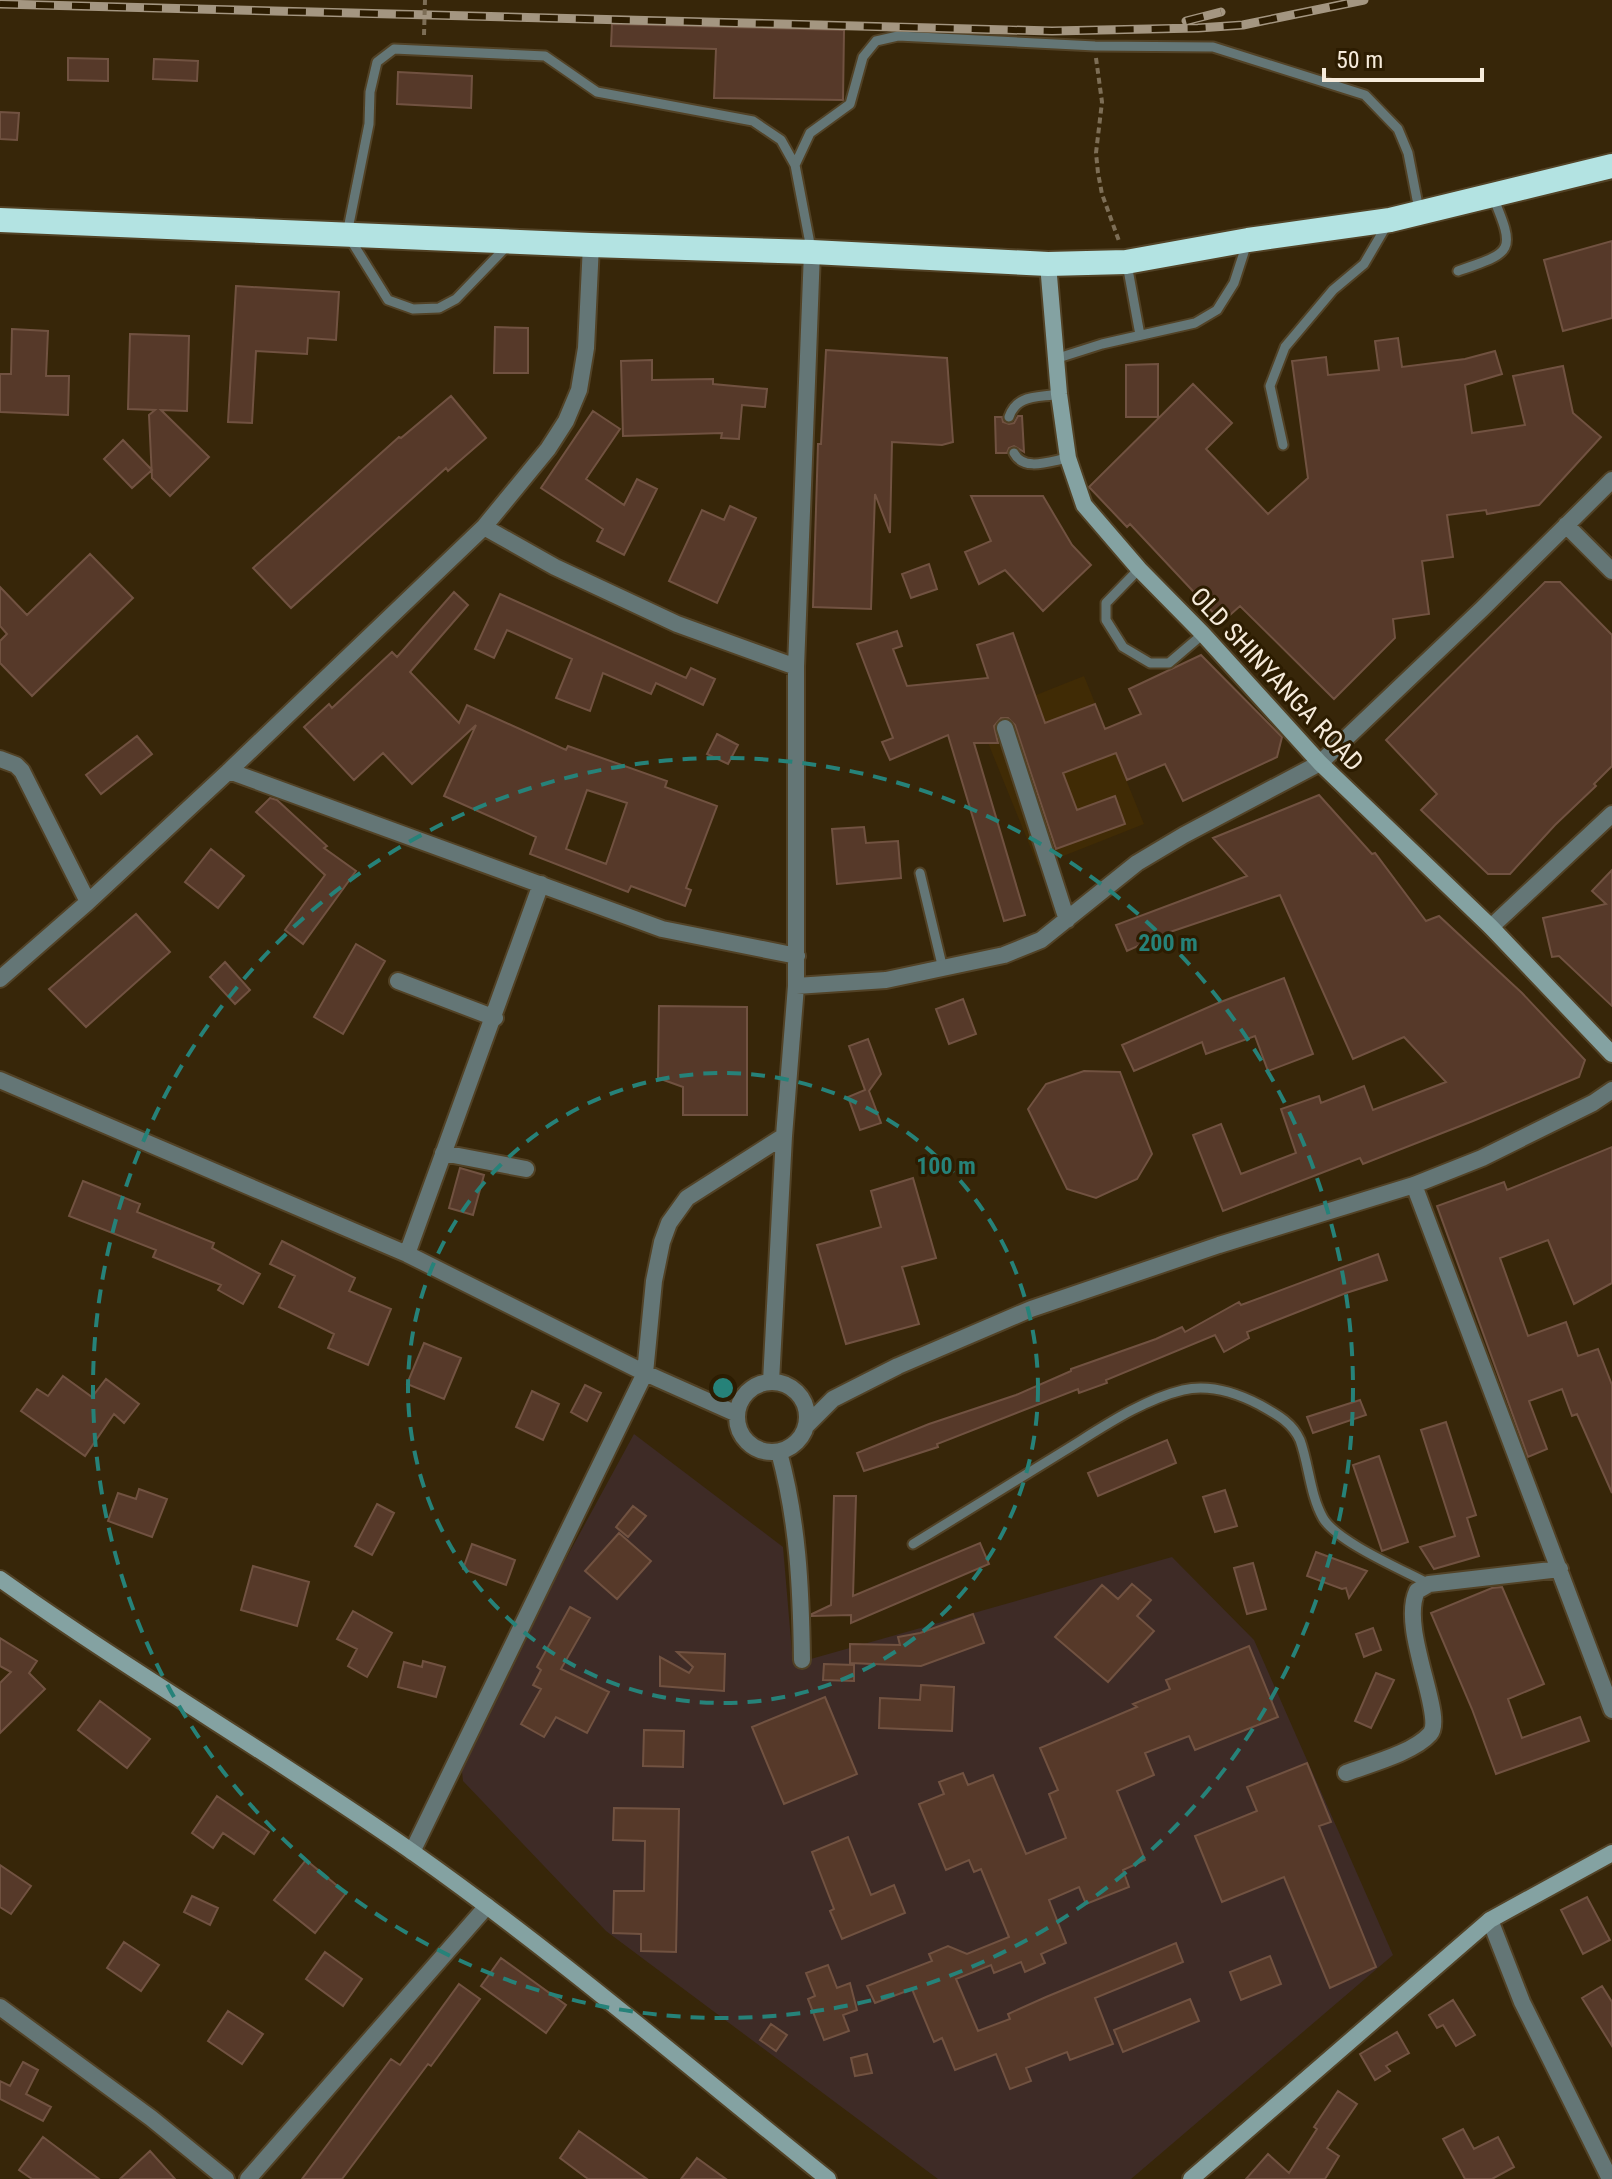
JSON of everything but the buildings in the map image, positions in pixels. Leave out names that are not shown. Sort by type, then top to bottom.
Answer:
[{"type":"highway","points":[[0,220],[1048,264],[1126,262],[1248,240],[1390,220],[1612,166]]},
{"type":"street","points":[[0,979],[229,771],[484,527],[548,449],[566,421],[579,390],[586,348],[591,245]]},
{"type":"street","points":[[771,1382],[784,1136],[796,986],[796,667],[812,252]]},
{"type":"street","name":"OLD SHINYANGA ROAD","points":[[1048,264],[1055,359],[1068,458],[1084,505],[1139,569],[1203,634],[1320,763],[1491,927],[1612,1054]]},
{"type":"street","points":[[796,986],[886,980],[1004,955],[1041,940],[1137,863],[1320,763],[1612,480]]},
{"type":"street","points":[[1566,525],[1612,571]]},
{"type":"street","points":[[484,527],[555,567],[677,624],[796,667]]},
{"type":"street","points":[[1005,728],[1067,920]]},
{"type":"street","points":[[0,759],[22,771],[88,902]]},
{"type":"street","points":[[229,771],[662,929],[797,956]]},
{"type":"street","points":[[1491,927],[1612,814]]},
{"type":"street","points":[[407,1254],[541,884]]},
{"type":"street","points":[[398,981],[495,1018]]},
{"type":"street","points":[[0,1080],[407,1254],[645,1373],[737,1414]]},
{"type":"street","points":[[807,1425],[807,1412],[801,1396],[787,1385],[771,1382],[758,1384],[748,1392],[740,1402],[737,1414],[741,1433],[750,1444],[764,1451],[779,1452],[797,1443],[807,1425],[833,1399],[926,1354],[1031,1309],[1204,1250],[1414,1185],[1482,1158],[1593,1103],[1612,1090]]},
{"type":"street","points":[[412,1852],[645,1373],[654,1281],[669,1223],[687,1198],[784,1136]]},
{"type":"street","points":[[443,1153],[526,1169]]},
{"type":"street","points":[[1414,1185],[1612,1710]]},
{"type":"street","points":[[779,1452],[791,1497],[796,1537],[802,1660]]},
{"type":"street","points":[[1346,1773],[1409,1748],[1427,1738],[1435,1727],[1418,1658],[1412,1611],[1417,1591],[1429,1584],[1560,1569]]},
{"type":"street","points":[[0,1579],[73,1631],[412,1852],[487,1906],[828,2179]]},
{"type":"street","points":[[1191,2179],[1490,1920],[1612,1853]]},
{"type":"street","points":[[248,2179],[487,1906]]},
{"type":"street","points":[[1490,1920],[1522,2002],[1610,2179]]},
{"type":"street","points":[[0,2007],[151,2118],[226,2179]]},
{"type":"lane","points":[[795,165],[810,133],[850,104],[863,57],[876,41],[898,36],[1095,46],[1213,47],[1365,95],[1398,129],[1408,153],[1420,213]]},
{"type":"lane","points":[[510,242],[456,299],[439,308],[413,309],[388,300],[347,234],[369,124],[370,92],[377,62],[394,49],[545,56],[597,92],[753,121],[781,140],[795,165],[812,252]]},
{"type":"lane","points":[[1458,271],[1497,258],[1506,247],[1508,232],[1492,194]]},
{"type":"lane","points":[[1283,445],[1270,386],[1285,347],[1333,290],[1364,264],[1390,220]]},
{"type":"lane","points":[[1055,359],[1195,323],[1217,310],[1234,283],[1248,240]]},
{"type":"lane","points":[[1126,262],[1140,335]]},
{"type":"lane","points":[[1009,417],[1013,405],[1020,400],[1059,394]]},
{"type":"lane","points":[[1014,453],[1018,461],[1026,464],[1068,458]]},
{"type":"lane","points":[[1139,569],[1106,603],[1106,620],[1123,647],[1150,663],[1169,663],[1203,634]]},
{"type":"lane","points":[[920,873],[943,969]]},
{"type":"lane","points":[[913,1544],[1085,1438],[1154,1400],[1182,1390],[1209,1389],[1234,1394],[1283,1418],[1300,1440],[1316,1501],[1331,1528],[1429,1584]]},
{"type":"path","points":[[424,35],[425,0]]},
{"type":"path","points":[[1095,46],[1102,102],[1096,153],[1098,173],[1102,194],[1126,262]]},
{"type":"shaded area","points":[[1084,676],[1144,824],[1038,866],[978,718]]},
{"type":"shaded area","points":[[634,1434],[783,1547],[793,1664],[1172,1557],[1254,1640],[1393,1955],[1131,2179],[938,2179],[606,1931],[463,1781],[460,1753]]},
{"type":"railway","points":[[0,4],[1052,31],[1243,25],[1364,0]]},
{"type":"railway","points":[[1186,21],[1221,12]]}]
